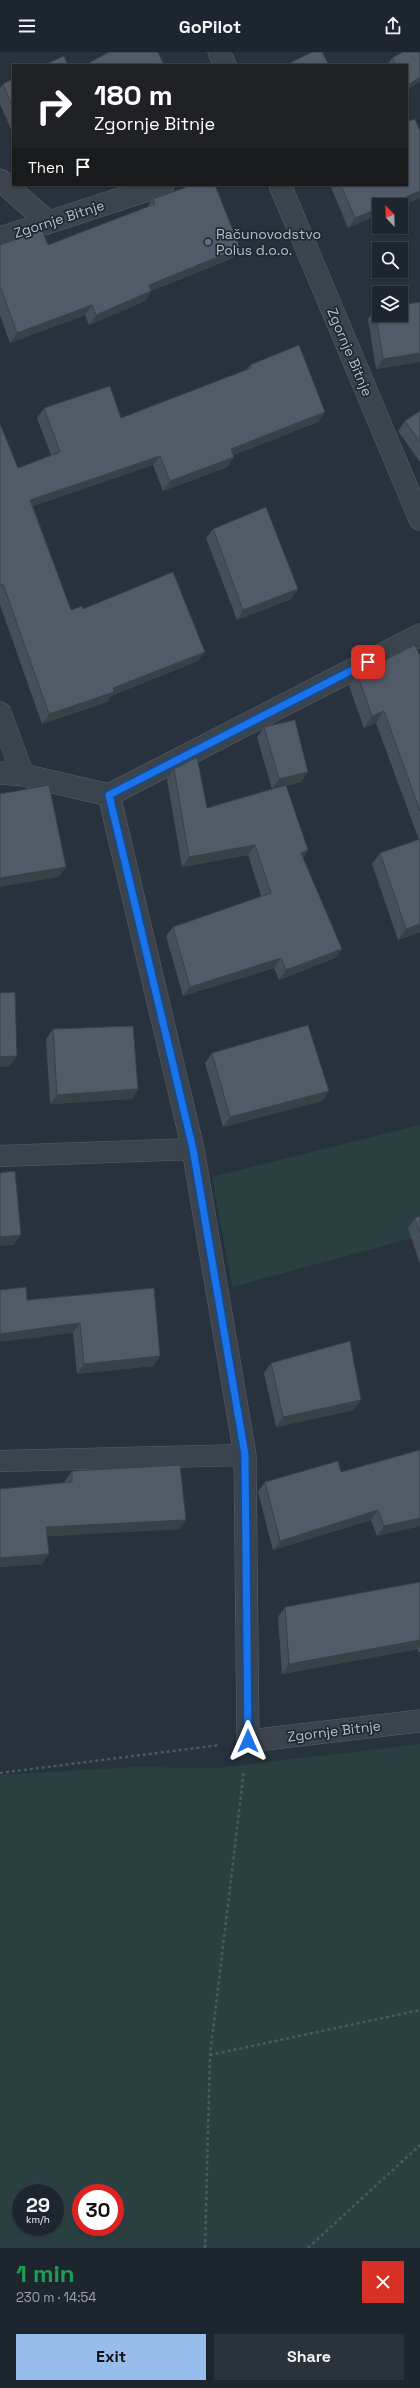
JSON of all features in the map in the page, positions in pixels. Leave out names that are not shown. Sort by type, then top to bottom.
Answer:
[{"type":"street","points":[[219,52],[225,64]]},
{"type":"street","points":[[0,180],[48,222]]},
{"type":"street","name":"Zgornje Bitnje","points":[[0,238],[160,186]]},
{"type":"street","name":"Zgornje Bitnje","points":[[280,186],[420,519]]},
{"type":"street","points":[[0,772],[23,775],[109,795],[420,635]]},
{"type":"street","points":[[0,713],[23,775]]},
{"type":"street","points":[[109,795],[193,1149],[245,1455],[248,1741]]},
{"type":"street","name":"Zgornje Bitnje","points":[[248,1741],[420,1720]]},
{"type":"lane","points":[[0,1156],[193,1149]]},
{"type":"lane","points":[[0,1461],[245,1455]]},
{"type":"path","points":[[0,1773],[248,1741],[210,2055],[205,2248]]},
{"type":"path","points":[[210,2055],[420,2010]]},
{"type":"path","points":[[308,2248],[420,2145]]},
{"type":"green space","points":[[420,1125],[420,1236],[232,1287],[212,1177]]},
{"type":"green space","points":[[420,1744],[420,2248],[0,2248],[0,1775],[135,1767],[217,1768]]},
{"type":"building","points":[[109,52],[158,52],[164,64],[87,64]]},
{"type":"building","points":[[312,52],[322,52],[328,64],[288,64]]},
{"type":"building","points":[[403,52],[420,52],[420,77],[408,85],[408,64],[395,64],[392,58]]},
{"type":"building","points":[[64,56],[68,64],[46,64]]},
{"type":"building","points":[[12,80],[12,106],[3,84]]},
{"type":"building","points":[[415,119],[420,131],[420,191],[403,198],[372,198],[372,211],[355,218],[341,186],[408,186],[408,122]]},
{"type":"building","points":[[189,186],[215,186],[240,248],[149,285],[151,291],[96,315],[92,305],[17,333],[0,286],[0,245],[42,230],[48,245],[155,204],[153,199]]},
{"type":"building","points":[[420,302],[420,353],[383,359],[377,322],[408,322],[408,304]]},
{"type":"building","points":[[299,345],[325,412],[231,449],[234,457],[170,481],[160,456],[30,500],[71,610],[82,606],[83,609],[173,572],[205,652],[113,688],[114,692],[49,714],[3,584],[0,585],[0,424],[18,468],[60,452],[44,408],[110,386],[121,418],[251,368],[250,365]]},
{"type":"building","points":[[420,411],[420,442],[405,421]]},
{"type":"building","points":[[266,507],[298,589],[243,610],[213,529]]},
{"type":"building","points":[[415,645],[420,656],[420,811],[384,711],[372,716],[357,674]]},
{"type":"building","points":[[295,720],[308,772],[279,779],[264,727]]},
{"type":"building","points":[[197,757],[207,808],[286,785],[308,850],[301,853],[342,949],[286,970],[281,958],[190,987],[173,927],[271,893],[255,845],[189,857],[174,769]]},
{"type":"building","points":[[49,785],[66,867],[0,878],[0,794]]},
{"type":"building","points":[[420,839],[420,924],[406,929],[380,853]]},
{"type":"building","points":[[15,992],[17,1056],[0,1057],[0,993]]},
{"type":"building","points":[[308,1025],[329,1091],[230,1117],[212,1053]]},
{"type":"building","points":[[133,1026],[138,1089],[57,1095],[53,1029]]},
{"type":"building","points":[[15,1171],[21,1235],[0,1237],[0,1173]]},
{"type":"building","points":[[420,1216],[420,1233],[415,1218]]},
{"type":"building","points":[[26,1287],[27,1300],[154,1288],[160,1356],[84,1364],[80,1323],[0,1334],[0,1290]]},
{"type":"building","points":[[350,1341],[361,1400],[283,1417],[271,1363]]},
{"type":"building","points":[[420,1450],[420,1518],[384,1526],[378,1510],[280,1541],[265,1482],[338,1461],[341,1472]]},
{"type":"building","points":[[180,1465],[186,1520],[46,1527],[49,1554],[0,1558],[0,1489],[72,1482],[72,1471]]},
{"type":"building","points":[[420,1582],[420,1640],[289,1664],[285,1607]]},
{"type":"place","name":"Računovodstvo Polus d.o.o.","points":[[208,242]]},
{"type":"route","points":[[248,1741],[245,1455],[193,1149],[109,795],[368,662]]}]
